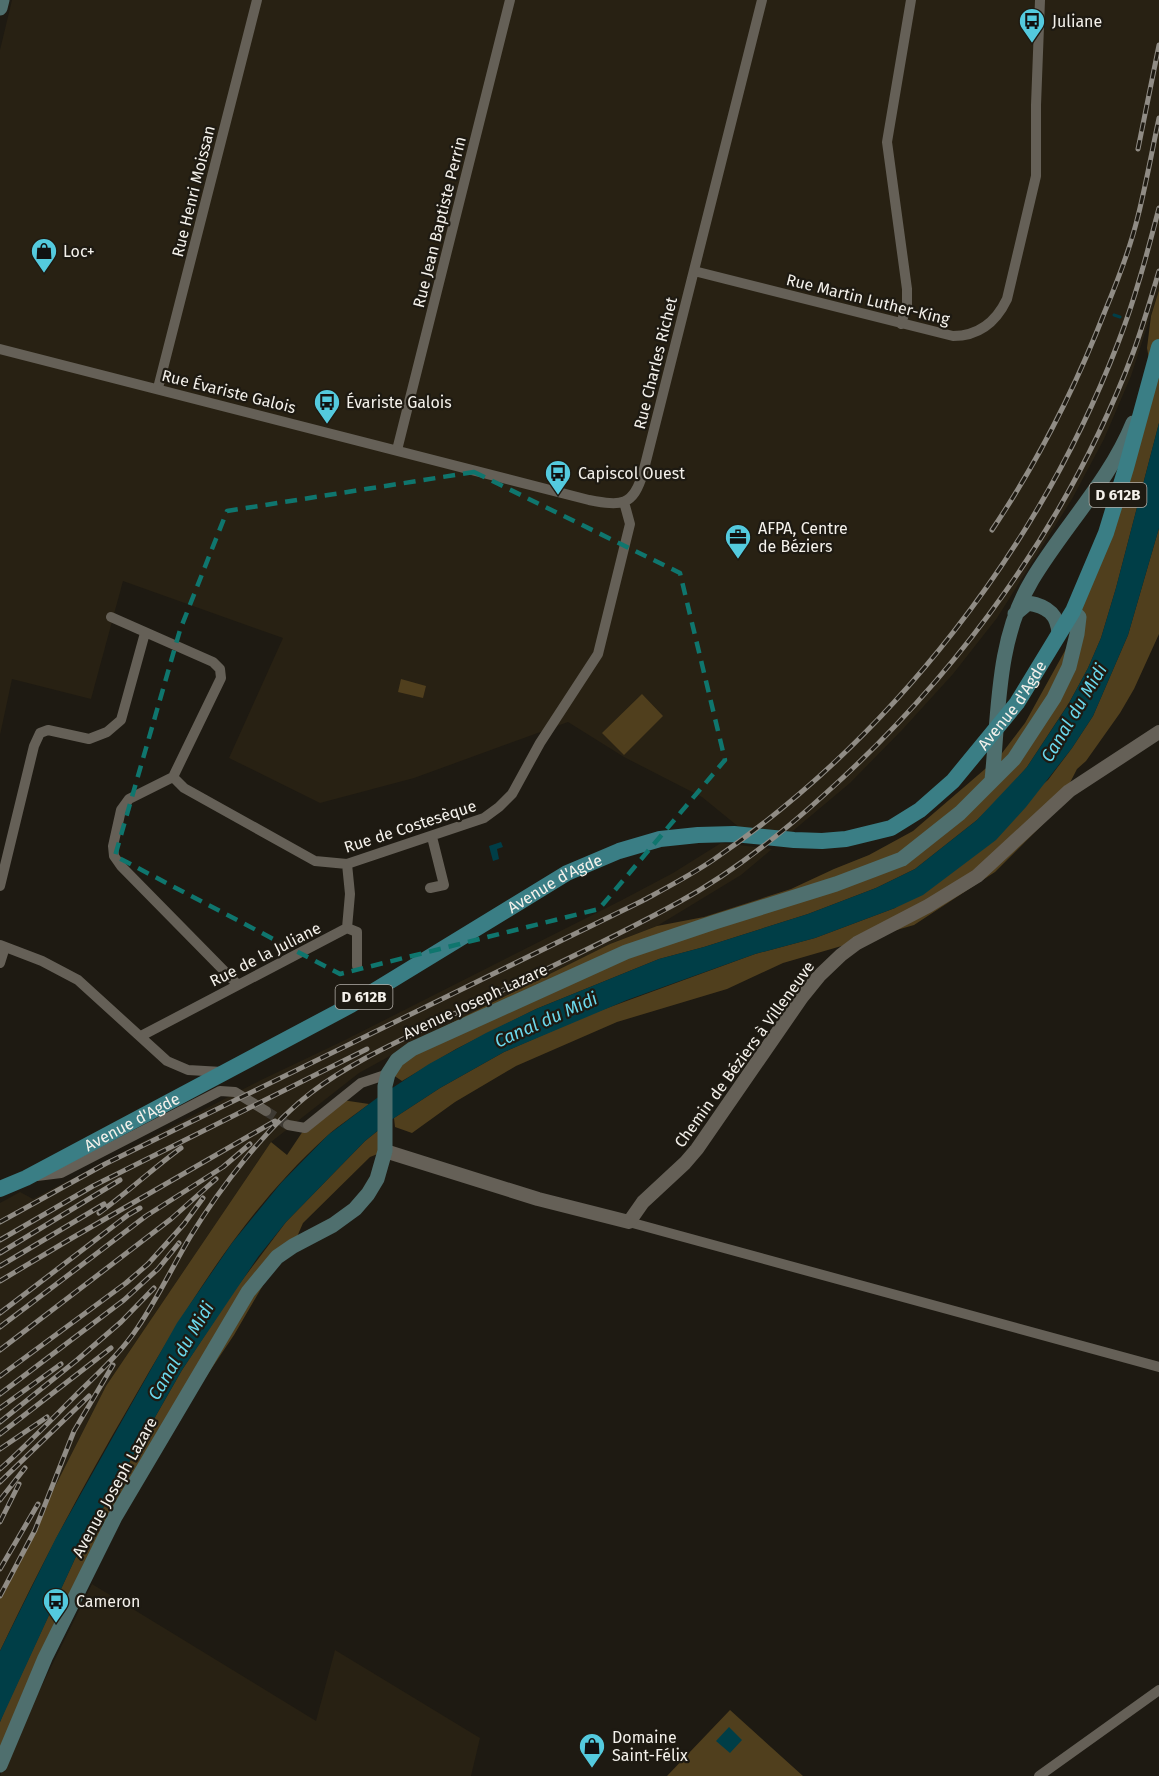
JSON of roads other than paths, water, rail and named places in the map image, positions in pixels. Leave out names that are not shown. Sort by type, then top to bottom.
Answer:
[{"type":"main road","points":[[0,8],[2,0]]},
{"type":"main road","name":"D 612B","points":[[1073,611],[1106,534],[1159,347]]},
{"type":"main road","points":[[992,780],[1001,680],[1007,642],[1015,614],[1032,580],[1074,521],[1126,438],[1152,376]]},
{"type":"main road","points":[[1015,614],[1028,603],[1041,605],[1053,613],[1059,623],[1059,634]]},
{"type":"main road","name":"Avenue d'Agde","points":[[0,1189],[26,1178],[351,1005],[567,873],[619,851],[660,839],[698,835],[735,834],[822,841],[846,839],[891,828],[920,810],[953,781],[1017,703],[1073,611]]},
{"type":"main road","name":"Avenue Joseph Lazare","points":[[0,1765],[45,1658],[111,1526],[248,1292],[277,1257],[293,1245],[333,1225],[355,1209],[377,1179],[385,1145],[387,1080],[397,1060],[412,1049],[626,952],[715,921],[836,884],[902,859],[960,813],[1014,759],[1054,698],[1069,667],[1079,617],[1073,611]]},
{"type":"street","name":"Rue Henri Moissan","points":[[158,388],[257,0]]},
{"type":"street","name":"Rue Jean Baptiste Perrin","points":[[397,450],[510,0]]},
{"type":"street","name":"Rue Charles Richet","points":[[624,502],[638,490],[762,0]]},
{"type":"street","points":[[901,324],[907,304],[907,288],[887,142],[911,0]]},
{"type":"street","name":"Rue Martin Luther-King","points":[[694,271],[932,332],[962,336],[984,328],[992,322],[1001,313],[1007,299],[1036,176],[1040,0]]},
{"type":"street","name":"Rue Évariste Galois","points":[[0,349],[589,500],[606,503],[624,502]]},
{"type":"street","name":"Rue de Costesèque","points":[[173,777],[184,788],[315,861],[347,864],[484,818],[512,794],[598,654],[630,524],[624,502]]},
{"type":"street","points":[[111,617],[213,662],[220,669],[221,678],[173,777],[129,798],[121,810],[113,846],[114,856],[121,866],[238,985]]},
{"type":"street","points":[[0,886],[34,746],[40,733],[48,730],[89,739],[107,732],[121,720],[145,633]]},
{"type":"street","name":"Chemin de Béziers à Villeneuve","points":[[629,1222],[643,1202],[685,1163],[802,997],[819,976],[841,955],[857,943],[928,906],[977,876],[1069,791],[1159,732]]},
{"type":"street","points":[[430,888],[444,885],[432,837]]},
{"type":"street","name":"Rue de la Juliane","points":[[141,1036],[347,928],[350,894],[347,864]]},
{"type":"street","points":[[347,928],[357,932],[357,966]]},
{"type":"street","points":[[0,963],[3,946],[42,961],[78,980],[167,1061],[188,1070],[210,1073],[228,1071]]},
{"type":"street","points":[[288,1125],[305,1128],[361,1083],[387,1080]]},
{"type":"street","points":[[26,1178],[61,1173],[220,1091],[235,1092],[266,1111]]},
{"type":"street","points":[[385,1145],[538,1199],[1159,1367]]},
{"type":"street","points":[[1039,1776],[1159,1690]]},
{"type":"water","name":"Canal du Midi","points":[[1159,423],[1159,528],[1128,635],[1093,716],[1072,748],[1026,807],[996,840],[923,895],[815,938],[755,954],[627,1000],[504,1052],[440,1088],[391,1120],[365,1141],[286,1222],[258,1257],[182,1370],[79,1550],[0,1722],[0,1651],[56,1538],[177,1323],[232,1243],[281,1183],[328,1135],[377,1098],[429,1064],[486,1033],[536,1009],[659,959],[808,914],[876,888],[915,869],[977,820],[1027,767],[1068,705],[1088,668],[1101,638],[1116,588]]},
{"type":"water","points":[[501,842],[503,847],[497,849],[499,859],[493,861],[489,846]]},
{"type":"water","points":[[729,1727],[742,1740],[730,1753],[716,1741]]},
{"type":"waterway","points":[[1114,315],[1120,317]]},
{"type":"tunnel","points":[[266,1111],[288,1125]]},
{"type":"railway","points":[[1138,149],[1159,45]]},
{"type":"railway","points":[[992,530],[1040,451],[1068,396],[1119,276],[1138,216],[1159,118]]},
{"type":"railway","points":[[0,1222],[105,1164],[642,901],[705,866],[779,811],[841,756],[900,696],[954,632],[1003,563],[1047,492],[1086,418],[1124,326],[1159,208]]},
{"type":"railway","points":[[0,1469],[124,1346],[152,1305],[190,1237],[215,1199],[261,1140],[295,1106],[327,1081],[374,1054],[620,933],[699,891],[773,839],[874,748],[921,698],[964,646],[1005,592],[1043,535],[1077,476],[1107,416],[1133,353],[1159,271]]},
{"type":"railway","points":[[0,1240],[93,1186],[367,1049]]},
{"type":"railway","points":[[0,1281],[275,1121]]},
{"type":"railway","points":[[0,1327],[146,1216],[223,1167],[250,1144]]},
{"type":"railway","points":[[99,1213],[181,1148]]},
{"type":"railway","points":[[0,1350],[171,1219],[216,1179]]},
{"type":"railway","points":[[0,1253],[120,1180]]},
{"type":"railway","points":[[0,1376],[126,1283],[148,1264],[184,1224],[203,1198]]},
{"type":"railway","points":[[0,1266],[104,1204]]},
{"type":"railway","points":[[0,1313],[140,1208]]},
{"type":"railway","points":[[0,1394],[124,1300],[158,1269],[179,1243]]},
{"type":"railway","points":[[0,1422],[121,1322],[154,1288]]},
{"type":"railway","points":[[0,1434],[111,1348]]},
{"type":"railway","points":[[0,1408],[61,1364]]},
{"type":"railway","points":[[0,1596],[35,1530],[74,1431],[113,1365]]},
{"type":"railway","points":[[0,1482],[89,1396]]},
{"type":"railway","points":[[0,1449],[47,1417]]},
{"type":"railway","points":[[0,1500],[25,1468]]},
{"type":"railway","points":[[0,1522],[19,1484]]},
{"type":"railway","points":[[0,1569],[38,1504]]},
{"type":"place","name":"Juliane","points":[[1032,44]]},
{"type":"place","name":"Loc+","points":[[44,274]]},
{"type":"place","name":"Évariste Galois","points":[[327,425]]},
{"type":"place","name":"Capiscol Ouest","points":[[558,496]]},
{"type":"place","name":"AFPA, Centre de Béziers","points":[[738,560]]},
{"type":"place","name":"Cameron","points":[[56,1624]]},
{"type":"place","name":"Domaine Saint-Félix","points":[[592,1769]]}]
